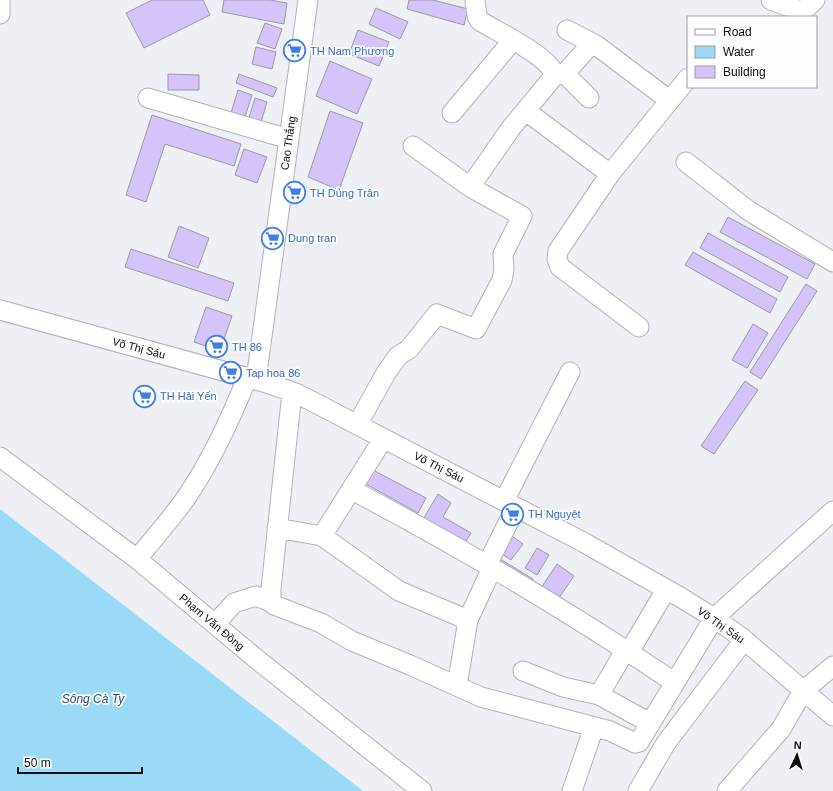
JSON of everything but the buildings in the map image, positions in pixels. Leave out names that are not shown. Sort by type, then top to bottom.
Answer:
[{"type":"street","points":[[0,0],[0,14]]},
{"type":"street","name":"Cao Thắng","points":[[137,559],[187,496],[199,478],[252,379],[308,0]]},
{"type":"street","points":[[475,0],[477,16],[480,21],[526,47],[589,98]]},
{"type":"street","points":[[771,0],[800,11],[809,7],[815,0]]},
{"type":"street","points":[[567,30],[592,43],[669,100]]},
{"type":"street","points":[[452,113],[513,40]]},
{"type":"street","points":[[470,188],[511,128],[559,74],[592,43]]},
{"type":"street","points":[[639,327],[560,267],[557,259],[558,252],[610,174],[687,79]]},
{"type":"street","points":[[148,98],[288,139]]},
{"type":"street","points":[[526,111],[610,174]]},
{"type":"street","points":[[357,425],[386,372],[398,356],[409,349],[436,314],[476,329],[502,280],[504,270],[502,254],[522,216],[470,188],[413,146]]},
{"type":"street","points":[[686,162],[749,211],[833,262]]},
{"type":"street","name":"Võ Thị Sáu","points":[[0,310],[252,379],[292,392],[583,542],[714,618],[744,640],[833,716]]},
{"type":"street","points":[[457,686],[468,620],[489,567],[510,504],[570,372]]},
{"type":"street","points":[[271,602],[277,528],[292,392]]},
{"type":"street","points":[[322,536],[383,438]]},
{"type":"street","name":"Phạm Văn Đồng","points":[[0,457],[137,559],[422,791]]},
{"type":"street","points":[[352,490],[489,567],[627,651],[674,682]]},
{"type":"street","points":[[215,624],[234,603],[256,596],[271,602],[280,609],[321,623],[352,641],[410,664],[481,697],[610,731],[635,743],[639,742],[714,618],[833,511]]},
{"type":"street","points":[[277,528],[322,536],[399,591],[468,620]]},
{"type":"street","points":[[599,694],[666,590]]},
{"type":"street","points":[[638,791],[666,743],[744,640]]},
{"type":"street","points":[[727,791],[781,729],[803,691],[833,666]]},
{"type":"street","points":[[523,671],[563,687],[599,694],[650,723]]},
{"type":"street","points":[[572,791],[594,727]]},
{"type":"water","name":"Sông Cà Ty","points":[[0,509],[363,791],[0,791]]},
{"type":"place","name":"TH Nam Phương","points":[[294,51]]},
{"type":"place","name":"TH Dủng Trân","points":[[294,193]]},
{"type":"place","name":"Dung tran","points":[[273,238]]},
{"type":"place","name":"TH 86","points":[[217,347]]},
{"type":"place","name":"Tap hoa 86","points":[[231,373]]},
{"type":"place","name":"TH Hải Yến","points":[[144,396]]},
{"type":"place","name":"TH Nguyệt","points":[[512,514]]}]
